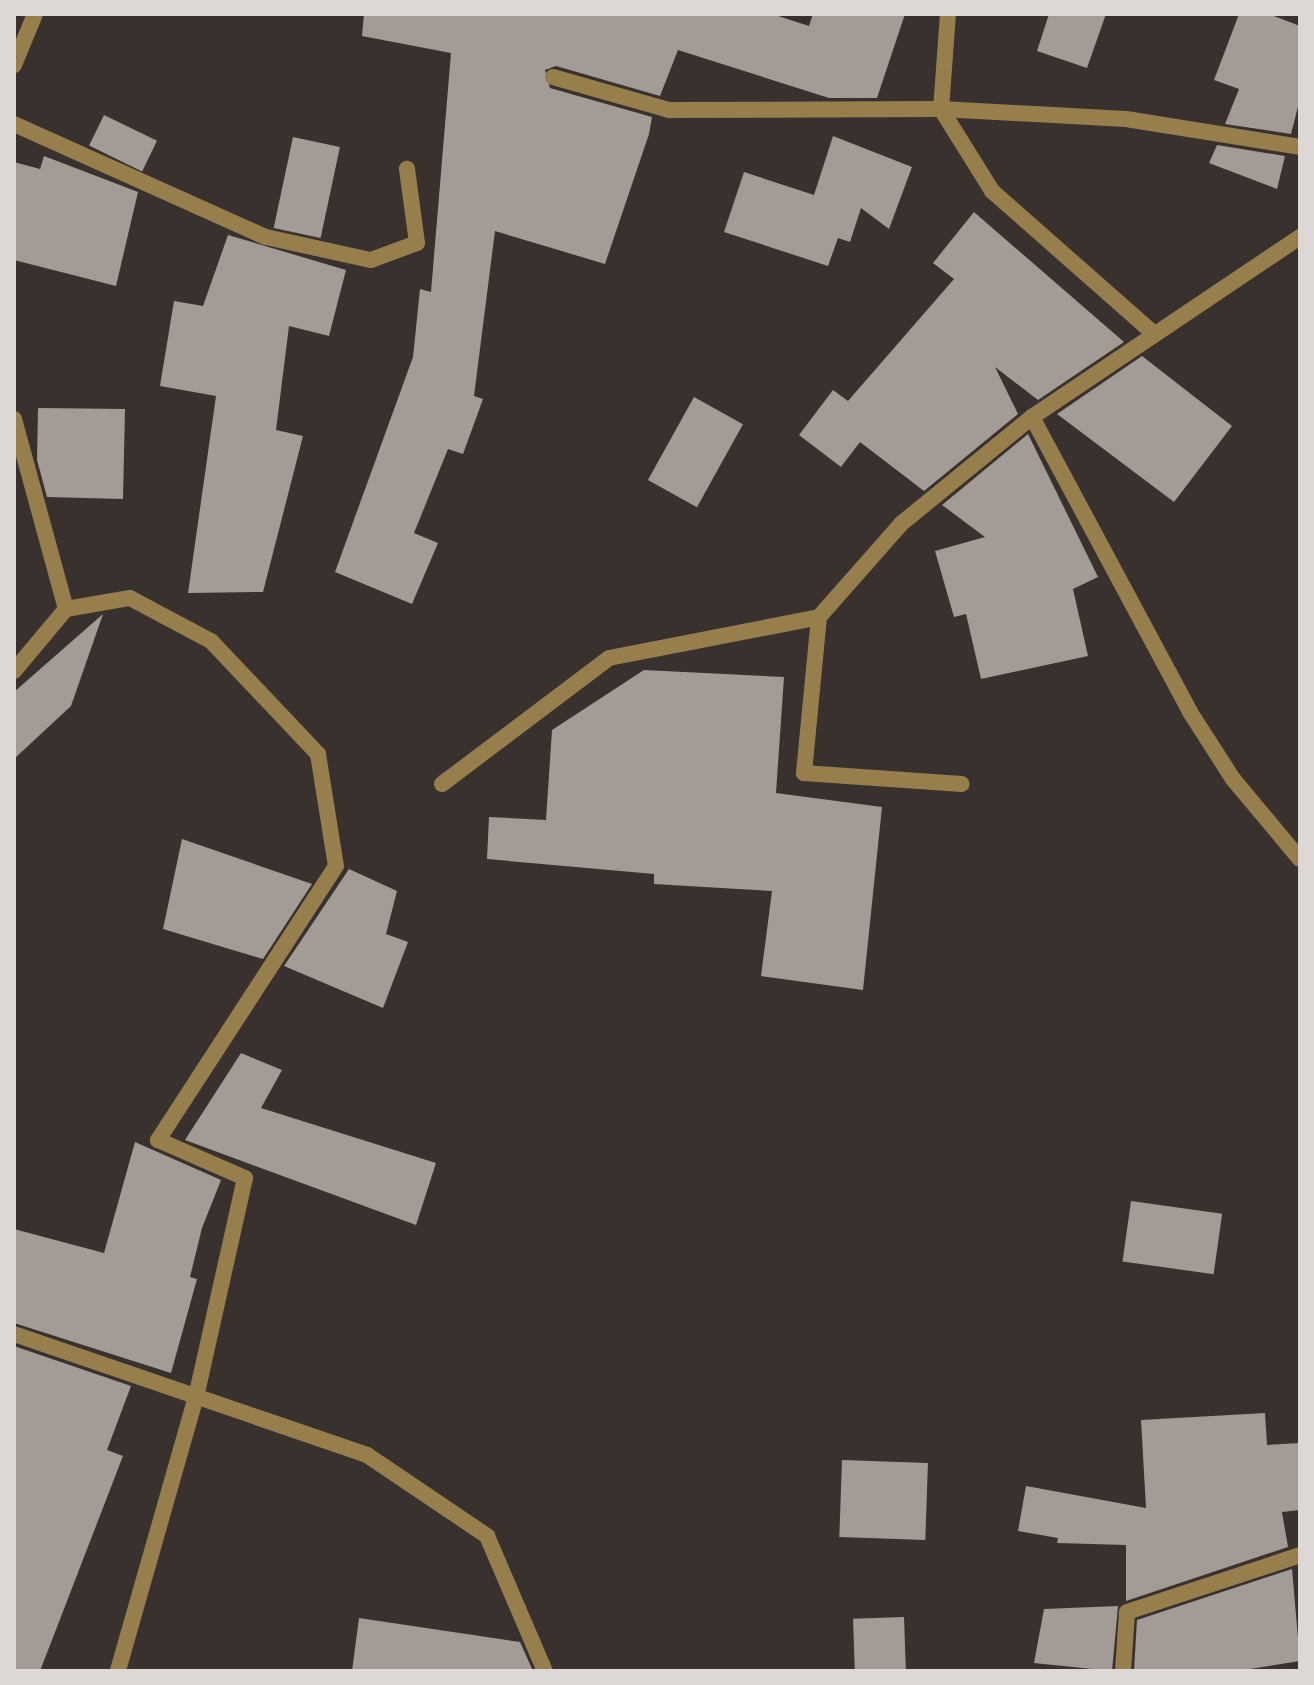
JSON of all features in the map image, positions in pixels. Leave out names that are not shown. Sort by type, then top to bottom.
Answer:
[{"type":"street","points":[[14,65],[35,14]]},
{"type":"street","points":[[948,14],[941,109],[992,191],[1154,334]]},
{"type":"street","points":[[553,77],[669,110],[941,109],[1126,119],[1300,147]]},
{"type":"street","points":[[14,124],[266,237],[371,260],[417,243],[407,169]]},
{"type":"street","points":[[962,784],[804,773],[819,617],[902,523],[1032,417],[1300,237]]},
{"type":"street","points":[[1032,417],[1190,712],[1242,792],[1300,859]]},
{"type":"street","points":[[14,419],[66,609]]},
{"type":"street","points":[[14,671],[66,609],[130,598],[211,641],[318,754],[336,866],[158,1140],[245,1178],[197,1393],[118,1671]]},
{"type":"street","points":[[442,784],[609,658],[819,617]]},
{"type":"street","points":[[14,1334],[132,1380],[197,1393],[367,1455],[487,1536],[545,1671]]},
{"type":"street","points":[[1123,1671],[1127,1612],[1300,1555]]},
{"type":"building","points":[[364,14],[772,14],[809,26],[813,14],[905,14],[877,98],[829,98],[678,50],[660,96],[556,66],[545,70],[550,88],[652,117],[649,134],[605,264],[495,231],[474,396],[483,399],[463,454],[448,449],[414,533],[438,543],[412,604],[335,572],[413,357],[420,289],[431,292],[451,53],[362,36]]},
{"type":"building","points":[[1049,14],[1106,14],[1087,68],[1037,51]]},
{"type":"building","points":[[1239,14],[1269,14],[1300,26],[1300,99],[1291,134],[1225,124],[1239,89],[1214,80]]},
{"type":"building","points":[[104,115],[157,141],[142,171],[89,146]]},
{"type":"building","points":[[833,136],[912,167],[889,229],[861,208],[850,242],[838,238],[828,266],[724,232],[744,172],[814,195]]},
{"type":"building","points":[[293,137],[340,147],[321,238],[274,228]]},
{"type":"building","points":[[1217,145],[1285,156],[1277,189],[1209,163]]},
{"type":"building","points":[[44,156],[138,192],[116,286],[14,260],[14,162],[40,169]]},
{"type":"building","points":[[974,212],[1124,342],[1038,400],[995,367],[1018,414],[924,491],[860,442],[841,467],[799,435],[833,390],[848,401],[954,279],[933,263]]},
{"type":"building","points":[[228,235],[346,270],[329,336],[289,326],[276,430],[303,436],[263,592],[188,593],[216,396],[160,386],[174,301],[203,306]]},
{"type":"building","points":[[1142,356],[1232,426],[1174,502],[1057,414]]},
{"type":"building","points":[[694,397],[743,424],[697,507],[648,480]]},
{"type":"building","points":[[38,408],[125,409],[123,499],[47,497],[37,460]]},
{"type":"building","points":[[1028,434],[1098,577],[1073,589],[1088,656],[981,679],[966,614],[954,617],[935,551],[985,537],[942,505]]},
{"type":"building","points":[[103,614],[71,706],[14,759],[14,692]]},
{"type":"building","points":[[644,670],[784,677],[776,793],[882,807],[863,990],[761,976],[772,891],[654,884],[654,874],[487,859],[489,817],[546,820],[552,730]]},
{"type":"building","points":[[182,839],[312,884],[263,959],[163,929]]},
{"type":"building","points":[[349,869],[397,891],[386,934],[408,942],[383,1008],[284,966]]},
{"type":"building","points":[[241,1053],[282,1070],[261,1108],[436,1163],[416,1225],[185,1140]]},
{"type":"building","points":[[135,1142],[221,1180],[202,1228],[190,1277],[197,1279],[171,1373],[14,1323],[14,1229],[104,1253]]},
{"type":"building","points":[[1131,1201],[1222,1214],[1214,1274],[1123,1261]]},
{"type":"building","points":[[14,1346],[131,1386],[107,1450],[123,1456],[40,1671],[14,1671]]},
{"type":"building","points":[[1265,1413],[1267,1445],[1300,1443],[1300,1510],[1282,1512],[1288,1547],[1126,1601],[1126,1545],[1057,1543],[1058,1538],[1018,1531],[1026,1486],[1146,1508],[1141,1420]]},
{"type":"building","points":[[842,1460],[928,1463],[925,1540],[839,1537]]},
{"type":"building","points":[[1292,1569],[1300,1661],[1237,1671],[1134,1671],[1137,1620]]},
{"type":"building","points":[[1118,1606],[1112,1671],[1034,1663],[1044,1609]]},
{"type":"building","points":[[904,1617],[906,1671],[855,1671],[853,1619]]},
{"type":"building","points":[[359,1618],[520,1642],[533,1671],[352,1671]]}]
